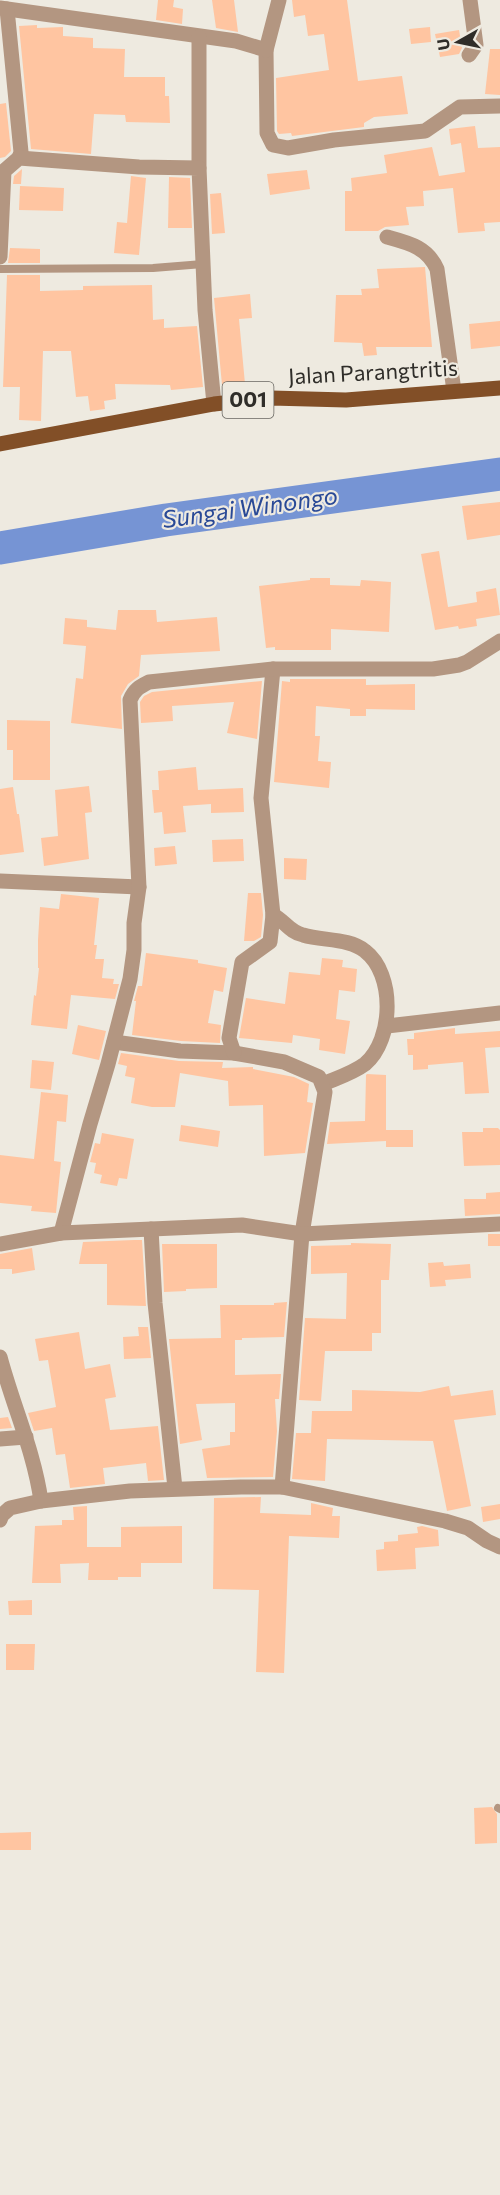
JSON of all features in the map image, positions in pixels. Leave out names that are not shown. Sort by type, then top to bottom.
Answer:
[{"type":"main road","name":"Jalan Parangtritis","points":[[0,444],[214,404],[271,398],[346,400],[500,388]]},
{"type":"street","points":[[279,0],[266,50],[267,134],[269,140],[280,147],[288,148],[334,140],[425,131],[460,107],[500,106]]},
{"type":"street","points":[[469,55],[476,45],[470,0]]},
{"type":"street","points":[[0,257],[4,171],[19,158],[21,152],[18,107],[4,9],[236,41],[266,50]]},
{"type":"street","points":[[199,37],[199,168],[203,264],[214,404]]},
{"type":"street","points":[[19,158],[139,167],[199,168]]},
{"type":"street","points":[[387,237],[421,249],[431,256],[437,268],[454,391]]},
{"type":"street","points":[[61,1233],[130,979],[139,886],[130,700],[133,693],[138,687],[149,682],[273,669],[448,668],[468,662],[500,641]]},
{"type":"street","points":[[234,1053],[229,1038],[242,962],[270,942],[273,915],[261,798],[273,669]]},
{"type":"street","points":[[0,880],[139,886]]},
{"type":"street","points":[[273,915],[289,929],[301,935],[354,944],[374,959],[382,979],[387,1001],[387,1026],[377,1049],[366,1063],[352,1072],[323,1084]]},
{"type":"street","points":[[387,1026],[500,1013]]},
{"type":"street","points":[[114,1042],[180,1051],[234,1053],[284,1062],[319,1077],[323,1084],[325,1092],[302,1234],[282,1487]]},
{"type":"street","points":[[0,1244],[61,1233],[242,1225],[302,1234],[500,1224]]},
{"type":"street","points":[[151,1229],[155,1303],[175,1488]]},
{"type":"street","points":[[0,1357],[33,1460],[41,1501]]},
{"type":"street","points":[[0,1439],[26,1437]]},
{"type":"street","points":[[0,1520],[10,1508],[41,1501],[175,1488],[282,1487],[445,1521],[468,1528],[500,1547]]},
{"type":"lane","points":[[0,269],[153,268],[203,264]]},
{"type":"building","points":[[158,0],[174,0],[173,7],[183,9],[182,24],[156,20]]},
{"type":"building","points":[[212,0],[234,0],[238,32],[216,28]]},
{"type":"building","points":[[292,0],[347,0],[358,81],[402,76],[408,114],[374,117],[364,123],[364,127],[292,136],[291,133],[279,134],[277,131],[276,78],[329,70],[324,34],[308,36],[305,15],[294,17]]},
{"type":"building","points":[[37,25],[37,28],[63,27],[63,36],[93,38],[93,48],[125,49],[124,77],[165,77],[165,96],[169,96],[170,123],[126,122],[125,115],[94,114],[91,154],[31,149],[19,26]]},
{"type":"building","points":[[430,27],[431,42],[411,44],[409,29]]},
{"type":"building","points":[[459,30],[462,48],[459,54],[440,57],[435,34]]},
{"type":"building","points":[[490,49],[500,49],[500,95],[485,94]]},
{"type":"building","points":[[6,103],[11,151],[5,157],[0,158],[0,104]]},
{"type":"building","points":[[475,126],[478,148],[500,147],[500,222],[484,223],[485,231],[458,233],[453,188],[423,191],[424,206],[406,207],[409,225],[385,227],[378,231],[345,231],[345,191],[352,191],[351,178],[387,173],[384,155],[432,147],[439,176],[465,172],[461,143],[451,145],[449,129]]},
{"type":"building","points":[[22,169],[21,184],[13,184],[14,176]]},
{"type":"building","points":[[307,170],[310,189],[270,195],[267,174]]},
{"type":"building","points":[[131,176],[146,178],[139,255],[114,253],[117,222],[127,223]]},
{"type":"building","points":[[169,177],[190,178],[192,228],[168,228]]},
{"type":"building","points":[[20,186],[64,188],[63,211],[19,210]]},
{"type":"building","points":[[221,193],[225,233],[212,234],[210,194]]},
{"type":"building","points":[[10,248],[40,249],[40,263],[8,263]]},
{"type":"building","points":[[425,267],[432,347],[376,347],[377,355],[364,356],[362,343],[334,342],[336,295],[362,295],[361,289],[379,288],[377,269]]},
{"type":"building","points":[[7,275],[40,275],[40,291],[83,290],[83,286],[152,285],[153,320],[164,319],[164,328],[197,326],[203,387],[171,390],[170,385],[115,384],[116,399],[104,401],[105,409],[90,411],[88,396],[76,397],[71,351],[43,351],[41,421],[19,420],[20,387],[3,387]]},
{"type":"building","points":[[250,294],[252,318],[239,319],[245,384],[222,385],[214,298]]},
{"type":"building","points":[[500,321],[500,346],[471,349],[469,324]]},
{"type":"building","points":[[500,502],[500,535],[467,540],[462,506]]},
{"type":"building","points":[[439,551],[448,607],[477,602],[476,592],[496,588],[500,615],[476,619],[477,626],[459,629],[458,626],[435,630],[421,554]]},
{"type":"building","points":[[310,578],[330,578],[330,585],[360,586],[361,580],[391,582],[389,632],[331,629],[331,650],[266,648],[259,586],[310,580]]},
{"type":"building","points":[[118,610],[156,610],[157,622],[217,617],[220,651],[141,655],[139,676],[128,684],[121,696],[122,729],[71,723],[76,678],[83,679],[86,646],[63,644],[65,618],[87,620],[87,627],[116,630]]},
{"type":"building","points":[[290,679],[366,679],[366,685],[415,684],[415,710],[366,709],[366,716],[350,716],[350,709],[316,706],[315,736],[320,736],[318,761],[331,762],[329,788],[274,782],[282,681],[290,682]]},
{"type":"building","points":[[262,681],[257,739],[227,733],[234,702],[172,706],[173,721],[141,723],[140,702],[144,696],[152,692]]},
{"type":"building","points":[[7,720],[50,721],[50,780],[13,780],[13,750],[7,750]]},
{"type":"building","points":[[196,767],[198,790],[243,788],[244,812],[211,813],[211,804],[183,806],[186,832],[164,834],[162,812],[154,813],[152,790],[159,790],[158,771]]},
{"type":"building","points":[[89,786],[92,812],[85,813],[89,859],[44,866],[41,838],[58,836],[55,790]]},
{"type":"building","points":[[13,787],[24,852],[0,855],[0,789]]},
{"type":"building","points":[[243,839],[244,861],[213,862],[212,840]]},
{"type":"building","points":[[175,846],[177,864],[155,866],[154,848]]},
{"type":"building","points":[[284,858],[307,859],[306,880],[284,879]]},
{"type":"building","points":[[248,893],[261,893],[263,915],[261,937],[254,941],[244,941]]},
{"type":"building","points":[[61,894],[99,898],[94,945],[97,945],[95,959],[104,959],[102,978],[114,979],[113,984],[119,984],[115,999],[71,995],[67,1029],[31,1025],[39,968],[40,907],[59,909]]},
{"type":"building","points":[[146,953],[198,960],[198,963],[227,968],[223,992],[214,990],[208,1023],[221,1025],[220,1043],[132,1035],[136,1001],[134,1001],[138,986],[142,986]]},
{"type":"building","points":[[322,958],[343,960],[342,967],[357,969],[355,992],[339,990],[336,1019],[350,1021],[345,1054],[319,1050],[320,1039],[293,1035],[292,1043],[239,1038],[246,998],[285,1004],[289,972],[320,975]]},
{"type":"building","points":[[78,1025],[106,1031],[99,1060],[72,1054]]},
{"type":"building","points":[[455,1028],[455,1034],[500,1031],[500,1047],[485,1048],[489,1093],[465,1094],[463,1062],[428,1065],[428,1069],[413,1070],[413,1055],[408,1055],[407,1039],[414,1039],[414,1033]]},
{"type":"building","points":[[121,1053],[179,1061],[223,1062],[222,1068],[253,1067],[253,1069],[294,1077],[309,1084],[307,1102],[313,1103],[305,1153],[264,1156],[263,1105],[229,1106],[228,1081],[180,1073],[175,1107],[152,1107],[131,1103],[135,1078],[125,1076],[127,1066],[118,1064]]},
{"type":"building","points":[[32,1060],[54,1062],[51,1090],[30,1088]]},
{"type":"building","points":[[367,1074],[386,1075],[386,1130],[413,1130],[413,1147],[386,1147],[386,1141],[327,1144],[330,1122],[365,1121]]},
{"type":"building","points":[[41,1092],[68,1095],[66,1122],[57,1121],[54,1161],[61,1162],[56,1213],[31,1211],[32,1206],[0,1203],[0,1155],[34,1159]]},
{"type":"building","points":[[181,1125],[220,1131],[218,1147],[179,1141]]},
{"type":"building","points":[[483,1128],[500,1130],[500,1165],[464,1166],[462,1132],[483,1132]]},
{"type":"building","points":[[102,1133],[134,1139],[127,1179],[119,1178],[117,1186],[100,1183],[102,1175],[94,1173],[96,1163],[90,1162],[95,1143],[100,1144]]},
{"type":"building","points":[[500,1192],[500,1214],[465,1216],[464,1199],[486,1199],[486,1193]]},
{"type":"building","points":[[488,1234],[500,1234],[500,1246],[488,1246]]},
{"type":"building","points":[[142,1240],[146,1306],[107,1305],[107,1264],[79,1264],[83,1242]]},
{"type":"building","points":[[351,1243],[391,1244],[389,1280],[381,1280],[381,1333],[372,1333],[372,1351],[325,1351],[321,1401],[299,1400],[305,1318],[346,1319],[347,1273],[311,1274],[311,1246],[351,1245]]},
{"type":"building","points":[[162,1244],[217,1244],[217,1288],[164,1292]]},
{"type":"building","points":[[32,1248],[35,1270],[12,1274],[12,1269],[0,1269],[0,1254]]},
{"type":"building","points":[[443,1262],[444,1266],[470,1264],[471,1278],[445,1280],[446,1286],[430,1287],[428,1263]]},
{"type":"building","points":[[287,1302],[284,1337],[235,1340],[235,1375],[281,1374],[279,1399],[275,1399],[277,1431],[273,1477],[207,1478],[202,1449],[230,1445],[230,1432],[235,1432],[235,1403],[196,1404],[202,1440],[180,1444],[169,1339],[221,1338],[220,1305],[274,1305],[274,1303]]},
{"type":"building","points":[[138,1327],[148,1327],[151,1358],[124,1359],[123,1337],[139,1336]]},
{"type":"building","points":[[79,1332],[85,1369],[110,1364],[116,1397],[105,1399],[110,1430],[158,1426],[164,1480],[148,1481],[146,1463],[103,1468],[105,1484],[70,1488],[65,1454],[56,1455],[52,1428],[34,1431],[28,1413],[56,1407],[48,1360],[39,1361],[35,1339]]},
{"type":"building","points":[[449,1386],[451,1396],[493,1390],[496,1415],[454,1420],[471,1506],[447,1511],[433,1441],[327,1439],[325,1481],[292,1479],[296,1433],[311,1433],[312,1411],[352,1411],[352,1390],[420,1392]]},
{"type":"building","points":[[8,1417],[12,1428],[0,1429],[0,1418]]},
{"type":"building","points":[[261,1497],[260,1513],[311,1515],[311,1503],[333,1508],[332,1516],[340,1516],[339,1538],[289,1536],[284,1673],[256,1672],[259,1590],[213,1589],[214,1498]]},
{"type":"building","points":[[500,1504],[500,1519],[483,1522],[481,1507]]},
{"type":"building","points":[[87,1506],[87,1547],[121,1547],[121,1527],[182,1526],[182,1563],[141,1563],[141,1577],[118,1577],[118,1580],[88,1580],[89,1563],[60,1564],[61,1583],[32,1583],[35,1526],[62,1525],[62,1520],[74,1520],[73,1507]]},
{"type":"building","points":[[417,1527],[438,1530],[439,1546],[415,1548],[416,1569],[377,1571],[376,1550],[384,1549],[384,1542],[398,1541],[398,1535],[418,1533]]},
{"type":"building","points":[[32,1600],[32,1615],[9,1615],[8,1601]]},
{"type":"building","points":[[6,1644],[35,1644],[34,1670],[6,1670]]},
{"type":"building","points":[[492,1807],[497,1814],[497,1843],[475,1844],[474,1808]]},
{"type":"building","points":[[31,1832],[31,1850],[0,1850],[0,1833]]},
{"type":"waterway","name":"Sungai Winongo","points":[[0,548],[166,520],[500,474]]}]
